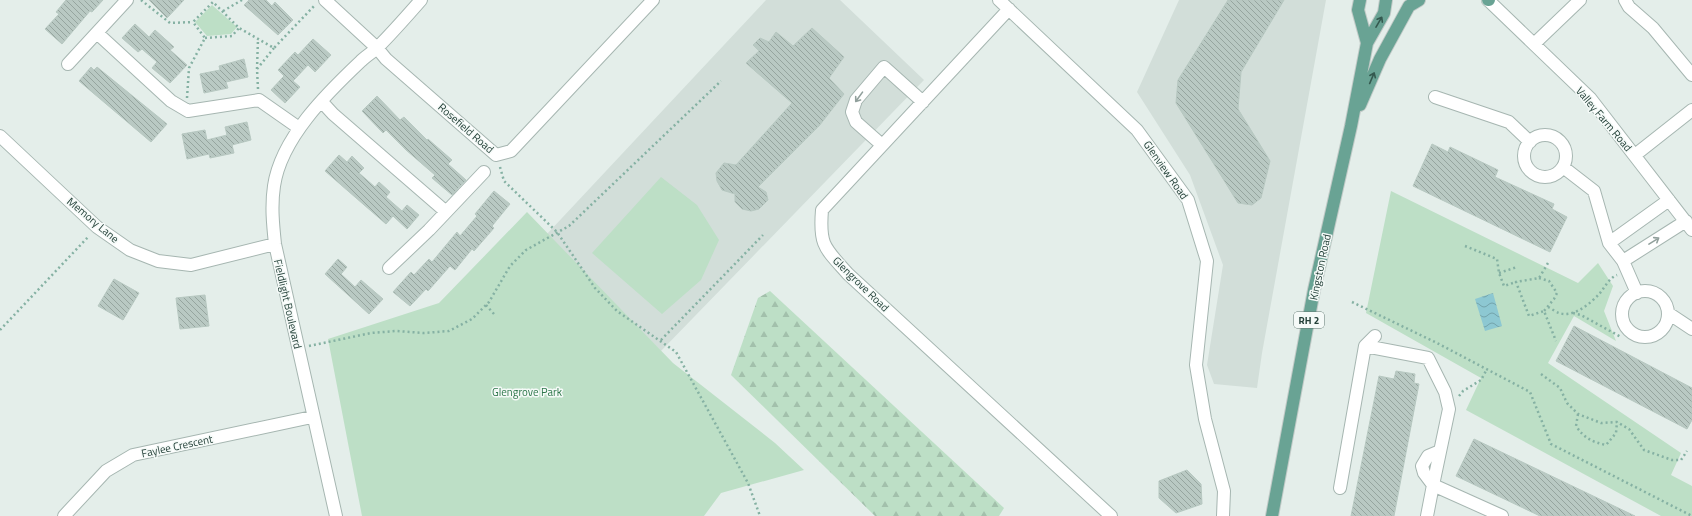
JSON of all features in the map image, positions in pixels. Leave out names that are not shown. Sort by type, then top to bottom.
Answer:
[{"type":"main road","name":"Kingston Road","points":[[1360,0],[1358,10],[1367,43]]},
{"type":"main road","name":"Kingston Road","points":[[1272,516],[1314,290],[1351,126],[1367,43],[1384,13],[1386,0]]},
{"type":"main road","points":[[1351,126],[1380,59],[1409,6],[1419,0]]},
{"type":"street","points":[[68,64],[127,0]]},
{"type":"street","name":"Rosefield Road","points":[[325,0],[386,59],[496,155],[511,150],[653,0]]},
{"type":"street","name":"Fieldlight Boulevard","points":[[336,516],[312,417],[275,244],[273,212],[274,186],[284,155],[299,128],[362,60],[376,48],[421,0]]},
{"type":"street","name":"Glenview Road","points":[[999,0],[1137,130],[1188,200],[1207,261],[1196,365],[1205,420],[1224,491],[1223,516]]},
{"type":"street","name":"Valley Farm Road","points":[[1488,0],[1590,98],[1689,226]]},
{"type":"street","points":[[1534,44],[1580,0]]},
{"type":"street","points":[[1625,0],[1629,7],[1653,28],[1692,75]]},
{"type":"street","name":"Glengrove Road","points":[[1009,9],[822,210],[820,230],[826,249],[848,274],[1111,516]]},
{"type":"street","points":[[97,33],[171,102],[188,111],[259,100],[299,128]]},
{"type":"street","points":[[882,145],[856,122],[852,112],[856,100],[884,66],[923,102]]},
{"type":"street","points":[[1435,97],[1510,122],[1530,142]]},
{"type":"street","points":[[322,102],[333,114],[445,211]]},
{"type":"street","points":[[1635,155],[1692,110]]},
{"type":"street","points":[[1542,135],[1551,136],[1558,139],[1566,153],[1563,166],[1556,174],[1548,177],[1540,176],[1532,173],[1527,167],[1524,159],[1525,151],[1530,142],[1542,135]]},
{"type":"street","name":"Memory Lane","points":[[0,136],[97,227],[130,250],[158,260],[191,265],[275,244]]},
{"type":"street","points":[[1563,166],[1594,191],[1609,243],[1625,265],[1636,293]]},
{"type":"street","points":[[389,268],[429,230],[445,211],[484,172]]},
{"type":"street","points":[[1609,243],[1669,200]]},
{"type":"street","points":[[1625,265],[1689,226]]},
{"type":"street","points":[[1651,292],[1659,296],[1665,302],[1668,313],[1667,320],[1663,328],[1656,334],[1639,336],[1631,332],[1624,321],[1623,308],[1627,300],[1636,293],[1651,292]]},
{"type":"street","points":[[1668,313],[1692,329]]},
{"type":"street","points":[[1340,488],[1364,346],[1375,336]]},
{"type":"street","points":[[1364,346],[1428,358],[1445,392],[1449,409],[1440,451],[1428,456],[1422,466],[1424,473],[1433,485],[1502,516]]},
{"type":"street","name":"Faylee Crescent","points":[[64,516],[106,471],[133,455],[312,417]]},
{"type":"street","points":[[1427,516],[1433,485]]},
{"type":"path","points":[[141,0],[170,23],[193,22],[212,1],[239,28],[274,48]]},
{"type":"path","points":[[223,11],[242,0]]},
{"type":"path","points":[[257,69],[274,48],[320,0]]},
{"type":"path","points":[[193,22],[205,38]]},
{"type":"path","points":[[205,38],[232,36],[239,28]]},
{"type":"path","points":[[188,111],[189,68],[205,38]]},
{"type":"path","points":[[258,39],[257,69],[259,100]]},
{"type":"path","points":[[298,347],[371,333],[396,331],[424,333],[449,331],[472,319],[486,305],[510,266],[526,250],[569,226],[721,81]]},
{"type":"path","points":[[496,155],[504,181],[557,232],[595,288],[604,298],[617,311],[661,340],[676,352],[748,483],[760,516]]},
{"type":"path","points":[[0,330],[97,227]]},
{"type":"path","points":[[661,340],[763,235]]},
{"type":"path","points":[[1465,246],[1497,259],[1499,273],[1504,286],[1516,282],[1539,278],[1549,281],[1557,293],[1544,311],[1529,316],[1516,282]]},
{"type":"path","points":[[1539,278],[1548,263]]},
{"type":"path","points":[[1548,307],[1561,314],[1572,313],[1582,309],[1600,293],[1610,279],[1625,265]]},
{"type":"path","points":[[1499,273],[1517,267]]},
{"type":"path","points":[[1352,302],[1530,392],[1551,444],[1692,516]]},
{"type":"path","points":[[486,305],[494,314]]},
{"type":"path","points":[[1544,311],[1556,341]]},
{"type":"path","points":[[1572,313],[1581,315],[1621,337]]},
{"type":"path","points":[[1447,401],[1458,397],[1463,391],[1481,380],[1487,369]]},
{"type":"path","points":[[1541,374],[1560,388],[1567,403],[1578,414],[1601,423],[1616,422],[1629,429],[1644,450],[1672,460],[1681,460],[1687,451]]},
{"type":"path","points":[[1578,414],[1576,426],[1582,436],[1593,442],[1606,445],[1616,433],[1616,422]]},
{"type":"shaded area","points":[[766,0],[840,0],[924,80],[661,351],[547,234]]},
{"type":"shaded area","points":[[1179,0],[1326,0],[1262,353],[1257,388],[1214,384],[1207,365],[1223,265],[1190,175],[1137,92]]},
{"type":"green space","points":[[212,5],[237,27],[231,34],[207,36],[195,22]]},
{"type":"green space","points":[[661,177],[697,205],[719,240],[701,280],[662,314],[592,253]]},
{"type":"green space","points":[[1391,191],[1578,283],[1598,263],[1613,286],[1604,311],[1616,341],[1574,316],[1548,363],[1681,453],[1671,475],[1692,486],[1692,516],[1661,516],[1466,410],[1481,378],[1366,313]]},
{"type":"green space","name":"Glengrove Park","points":[[527,212],[673,363],[775,443],[804,470],[721,493],[704,516],[362,516],[328,339],[439,303]]},
{"type":"green space","points":[[770,291],[1004,508],[999,516],[875,516],[731,375],[758,298]]},
{"type":"water","points":[[1493,293],[1502,326],[1485,331],[1475,299]]},
{"type":"building","points":[[66,0],[103,0],[92,12],[90,11],[62,44],[45,29],[59,14],[56,12]]},
{"type":"building","points":[[149,0],[184,0],[167,18]]},
{"type":"building","points":[[249,0],[266,0],[272,6],[275,2],[293,20],[278,35],[244,5]]},
{"type":"building","points":[[1228,0],[1284,0],[1241,72],[1238,109],[1270,161],[1261,198],[1252,205],[1238,203],[1176,103],[1178,80]]},
{"type":"building","points":[[135,24],[149,37],[155,30],[174,47],[170,50],[187,65],[170,83],[152,68],[157,62],[142,49],[138,52],[122,38]]},
{"type":"building","points":[[812,28],[844,57],[829,78],[844,94],[819,126],[758,187],[766,192],[768,200],[759,209],[751,211],[742,209],[735,202],[735,194],[722,190],[717,181],[716,173],[724,163],[736,165],[792,103],[746,63],[759,51],[753,45],[760,38],[769,42],[776,32],[793,46]]},
{"type":"building","points":[[313,39],[331,55],[315,72],[308,65],[293,81],[300,87],[285,103],[271,90],[284,76],[278,70],[295,52],[298,55]]},
{"type":"building","points":[[244,59],[248,77],[226,82],[228,88],[204,93],[200,74],[220,70],[219,66]]},
{"type":"building","points":[[91,67],[94,70],[97,67],[167,124],[151,142],[79,81]]},
{"type":"building","points":[[377,96],[400,120],[404,117],[427,140],[428,139],[452,160],[448,164],[466,180],[452,195],[432,178],[435,175],[406,150],[386,130],[383,133],[362,111]]},
{"type":"building","points":[[247,122],[251,140],[232,145],[234,153],[210,158],[209,154],[187,159],[182,134],[205,130],[207,140],[227,135],[225,127]]},
{"type":"building","points":[[1432,144],[1448,152],[1450,147],[1498,170],[1495,177],[1554,204],[1552,209],[1567,217],[1550,252],[1413,186]]},
{"type":"building","points":[[339,155],[347,162],[352,156],[364,168],[359,173],[375,187],[379,182],[390,192],[386,197],[402,211],[407,205],[419,215],[407,229],[393,216],[386,224],[325,171]]},
{"type":"building","points":[[494,191],[510,204],[492,226],[494,228],[474,251],[472,249],[455,270],[450,266],[428,291],[426,289],[410,306],[393,292],[411,272],[414,275],[429,259],[432,262],[457,232],[460,236],[477,216],[475,214]]},
{"type":"building","points":[[338,259],[347,267],[341,274],[355,287],[361,280],[383,299],[369,314],[325,274]]},
{"type":"building","points":[[114,279],[139,293],[123,320],[98,306]]},
{"type":"building","points":[[205,295],[209,326],[180,329],[176,298]]},
{"type":"building","points":[[1574,326],[1692,388],[1692,420],[1687,429],[1556,361]]},
{"type":"building","points":[[1396,371],[1415,374],[1414,383],[1419,384],[1394,516],[1351,516],[1379,376],[1394,379]]},
{"type":"building","points":[[1474,439],[1635,516],[1540,516],[1456,476]]},
{"type":"building","points":[[1187,470],[1201,484],[1202,504],[1176,513],[1159,498],[1159,481]]}]
